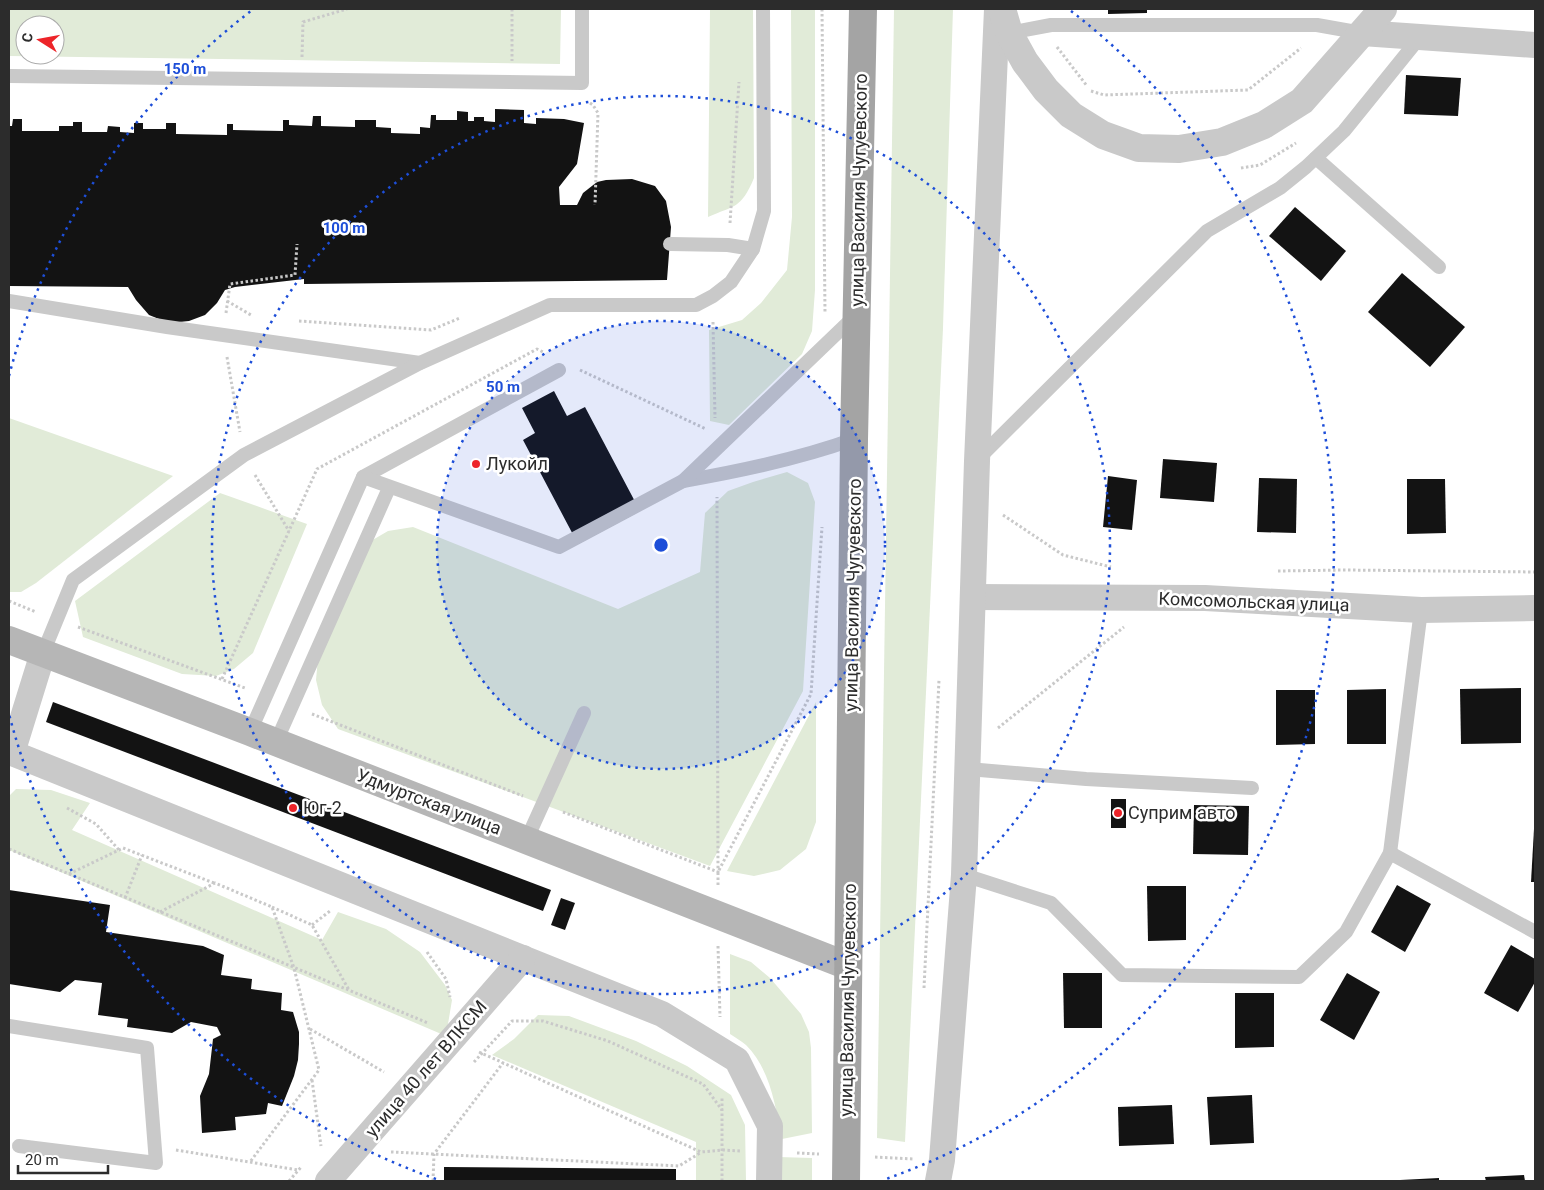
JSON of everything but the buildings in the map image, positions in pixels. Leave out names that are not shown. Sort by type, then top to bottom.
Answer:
[{"type":"main road","name":"улица Василия Чугуевского","points":[[846,1181],[854,440],[862,9]]},
{"type":"main road","name":"Удмуртская улица","points":[[9,640],[276,742],[848,966]]},
{"type":"street","points":[[938,1181],[942,1160],[964,875],[977,461],[996,9]]},
{"type":"street","points":[[1005,21],[1025,62],[1046,90],[1071,115],[1103,135],[1139,148],[1179,149],[1222,142],[1264,125],[1302,101],[1383,9]]},
{"type":"street","points":[[1362,33],[1535,45]]},
{"type":"street","name":"Комсомольская улица","points":[[973,597],[1205,598],[1421,610],[1535,608]]},
{"type":"street","points":[[43,653],[10,756],[662,1014],[737,1060],[770,1126],[770,1181]]},
{"type":"street","name":"улица 40 лет ВЛКСМ","points":[[328,1181],[523,958]]},
{"type":"lane","points":[[9,76],[582,83],[582,9]]},
{"type":"lane","points":[[43,653],[73,580],[244,455],[420,363],[550,305],[696,305],[713,296],[731,282],[753,249],[764,211],[763,9]]},
{"type":"lane","points":[[1005,21],[1042,27],[1051,25],[1318,25],[1362,33]]},
{"type":"lane","points":[[977,461],[1207,230],[1280,188],[1316,158],[1344,131],[1420,37]]},
{"type":"lane","points":[[1316,158],[1439,267]]},
{"type":"lane","points":[[670,244],[728,245],[753,249]]},
{"type":"lane","points":[[9,301],[223,335],[420,363]]},
{"type":"lane","points":[[363,478],[559,547],[683,481],[857,314]]},
{"type":"lane","points":[[250,732],[363,478],[559,370]]},
{"type":"lane","points":[[683,481],[717,475],[818,451],[854,440]]},
{"type":"lane","points":[[276,742],[389,488]]},
{"type":"lane","points":[[964,875],[1050,903],[1122,975],[1299,977],[1346,932],[1390,853],[1421,610]]},
{"type":"lane","points":[[526,841],[584,713]]},
{"type":"lane","points":[[968,761],[1086,779],[1252,788]]},
{"type":"lane","points":[[1390,853],[1535,932]]},
{"type":"lane","points":[[9,1026],[147,1048],[156,1162],[19,1146]]},
{"type":"path","points":[[302,80],[303,22],[347,9]]},
{"type":"path","points":[[512,9],[513,82]]},
{"type":"path","points":[[822,9],[825,346]]},
{"type":"path","points":[[1042,27],[1090,91],[1104,95],[1248,90],[1328,27]]},
{"type":"path","points":[[595,175],[595,205]]},
{"type":"path","points":[[289,531],[244,455],[223,335],[230,284],[295,275],[297,244]]},
{"type":"path","points":[[227,301],[256,318]]},
{"type":"path","points":[[295,321],[431,330],[466,316]]},
{"type":"path","points":[[976,497],[1063,555],[1117,569]]},
{"type":"path","points":[[721,1050],[717,915],[718,872],[811,694],[822,518]]},
{"type":"path","points":[[1269,572],[1356,570],[1535,572]]},
{"type":"path","points":[[968,761],[1159,598]]},
{"type":"path","points":[[9,601],[266,696]]},
{"type":"path","points":[[293,706],[718,872]]},
{"type":"path","points":[[64,806],[96,824],[119,850]]},
{"type":"path","points":[[69,874],[123,848],[215,883],[312,925],[349,991]]},
{"type":"path","points":[[9,850],[436,1026]]},
{"type":"path","points":[[125,898],[142,855]]},
{"type":"path","points":[[160,912],[215,883]]},
{"type":"path","points":[[312,925],[336,906]]},
{"type":"path","points":[[250,1162],[319,1070],[294,968],[272,907]]},
{"type":"path","points":[[426,950],[446,978],[451,1002]]},
{"type":"path","points":[[468,1067],[512,1021],[543,1020],[608,1041],[703,1084],[722,1111]]},
{"type":"path","points":[[309,1029],[389,1075]]},
{"type":"path","points":[[482,1053],[701,1152]]},
{"type":"path","points":[[434,1181],[434,1154],[503,1063]]},
{"type":"path","points":[[312,1080],[321,1146]]},
{"type":"path","points":[[722,1094],[722,1181]]},
{"type":"path","points":[[395,1145],[388,1152],[679,1166],[701,1152],[722,1150]]},
{"type":"path","points":[[194,1153],[298,1170]]},
{"type":"green space","points":[[9,9],[561,9],[560,64],[65,57],[65,15],[15,15],[15,56],[9,56]]},
{"type":"green space","points":[[710,9],[753,9],[754,178],[741,201],[731,208],[708,217]]},
{"type":"green space","points":[[791,9],[815,9],[815,290],[812,331],[802,354],[729,425],[710,421],[709,330],[742,320],[761,303],[787,270],[792,217]]},
{"type":"green space","points":[[894,9],[953,9],[943,328],[905,1142],[877,1138]]},
{"type":"green space","points":[[9,418],[173,476],[36,583],[21,592],[9,592]]},
{"type":"green space","points":[[787,472],[808,483],[815,502],[803,691],[710,866],[338,729],[322,705],[316,680],[318,658],[364,545],[388,531],[413,527],[618,609],[700,572],[705,513],[728,491]]},
{"type":"green space","points":[[220,493],[307,524],[253,653],[234,669],[216,676],[182,674],[83,637],[75,601]]},
{"type":"green space","points":[[816,702],[816,822],[806,849],[780,870],[754,876],[727,871]]},
{"type":"green space","points":[[16,789],[51,790],[90,803],[72,830],[322,940],[338,912],[386,929],[420,952],[445,985],[452,1000],[446,1036],[9,850],[9,796]]},
{"type":"green space","points":[[730,954],[751,962],[770,978],[801,1014],[809,1032],[811,1048],[812,1133],[782,1139],[767,1077],[746,1045],[730,1034]]},
{"type":"green space","points":[[538,1015],[569,1016],[636,1041],[687,1066],[731,1095],[745,1125],[746,1181],[696,1181],[696,1142],[492,1055],[514,1039]]},
{"type":"green space","points":[[778,1157],[812,1158],[812,1181],[777,1181]]},
{"type":"place","name":"Лукойл","points":[[476,464]]},
{"type":"place","name":"Юг-2","points":[[293,808]]},
{"type":"place","name":"Суприм авто","points":[[1118,813]]}]
